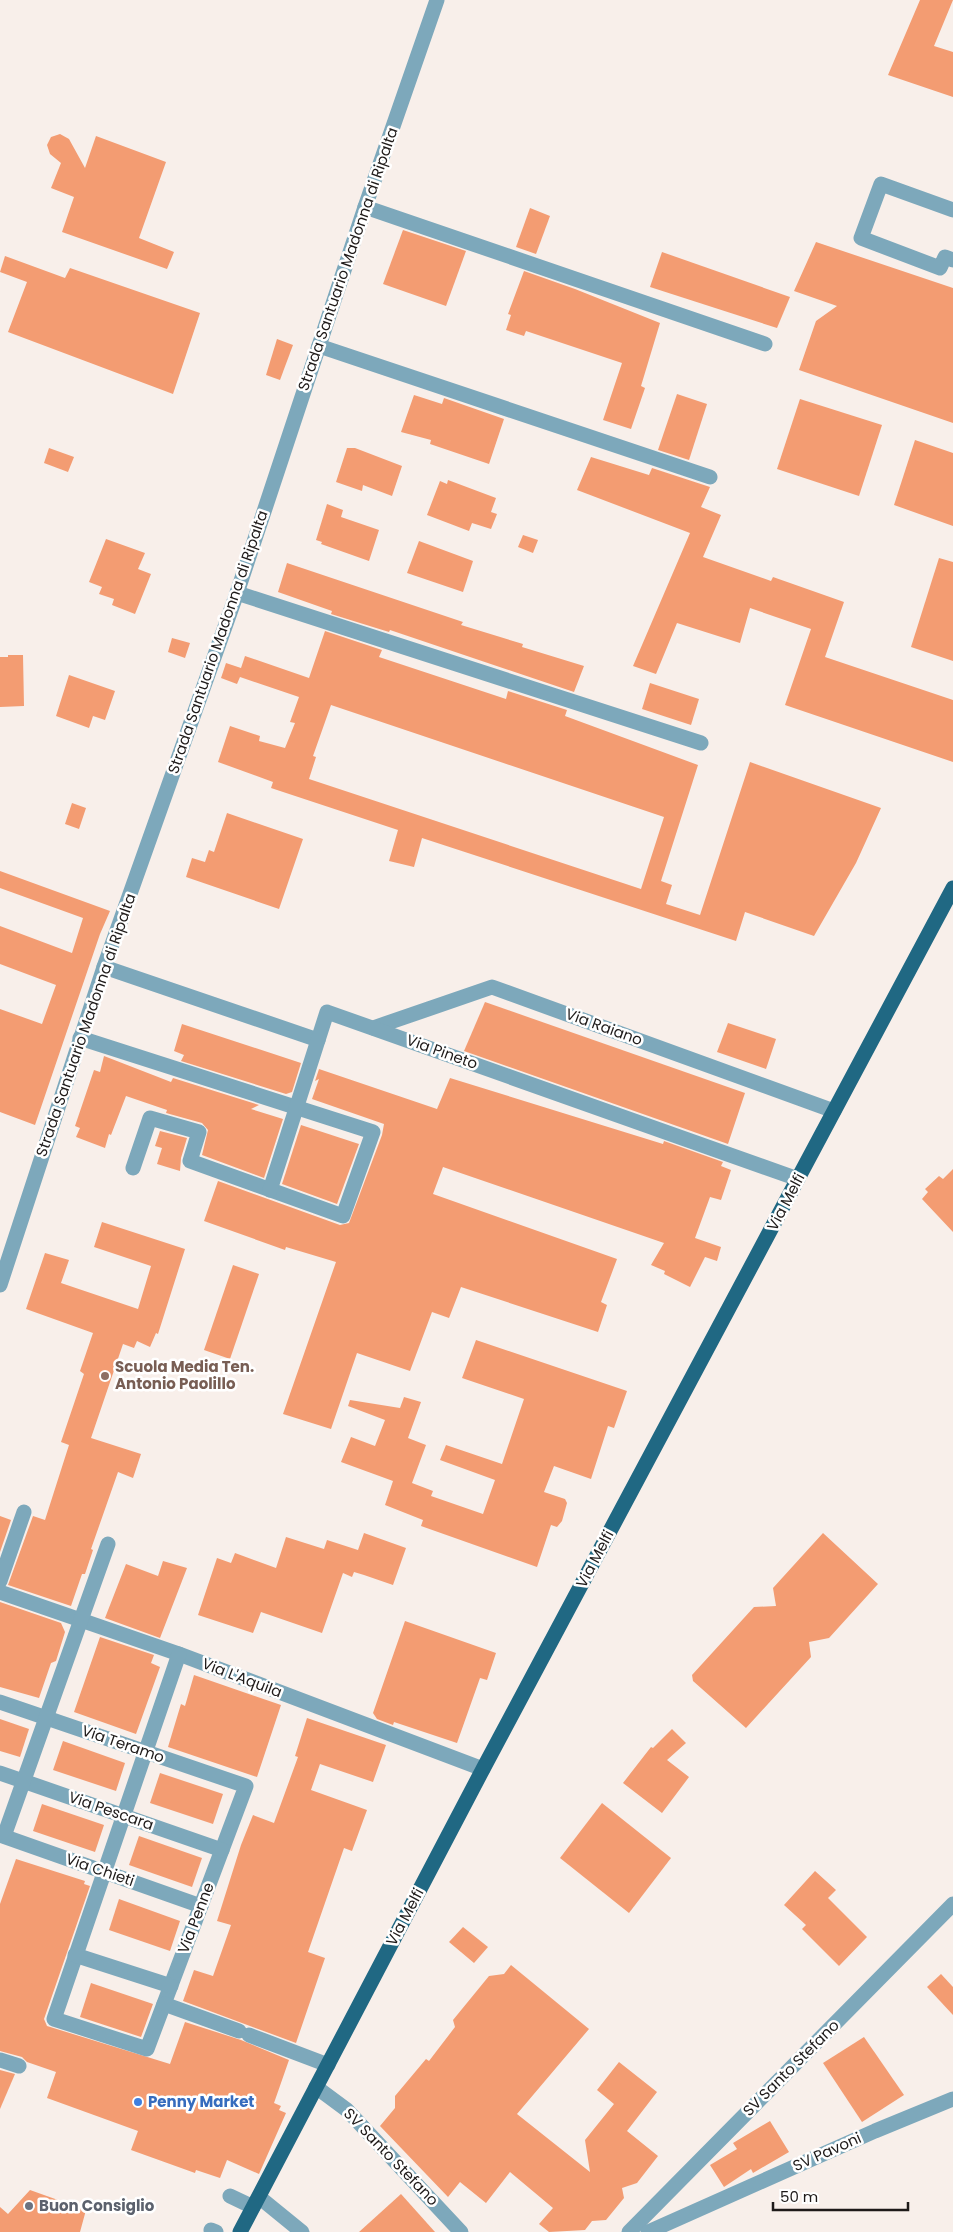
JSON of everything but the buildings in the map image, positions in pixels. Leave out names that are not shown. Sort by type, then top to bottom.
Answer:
[{"type":"main road","name":"Via Melfi","points":[[240,2232],[483,1769],[953,888]]},
{"type":"street","name":"Strada Santuario Madonna di Ripalta","points":[[0,1285],[104,967],[236,593],[364,207],[437,0]]},
{"type":"street","points":[[953,210],[881,184],[861,238],[940,268],[944,257],[953,260]]},
{"type":"street","points":[[364,207],[765,344]]},
{"type":"street","points":[[318,346],[710,477]]},
{"type":"street","points":[[236,593],[701,743]]},
{"type":"street","points":[[104,967],[318,1040],[270,1190]]},
{"type":"street","name":"Via Raiano","points":[[373,1028],[492,987],[834,1111]]},
{"type":"street","name":"Via Pineto","points":[[318,1040],[327,1012],[798,1179]]},
{"type":"street","points":[[80,1038],[373,1132],[343,1216],[190,1161],[199,1132],[150,1118],[133,1168]]},
{"type":"street","points":[[0,1582],[24,1512]]},
{"type":"street","points":[[2,1836],[24,1781],[108,1544]]},
{"type":"street","name":"Via L'Aquila","points":[[0,1592],[179,1654],[483,1769]]},
{"type":"street","points":[[170,1986],[75,1955],[179,1654]]},
{"type":"street","name":"Via Teramo","points":[[0,1702],[246,1786]]},
{"type":"street","name":"Via Pescara","points":[[0,1773],[222,1850]]},
{"type":"street","name":"Via Penne","points":[[75,1955],[54,2019],[147,2049],[246,1786]]},
{"type":"street","name":"Via Chieti","points":[[2,1836],[201,1906]]},
{"type":"street","name":"SV Santo Stefano","points":[[629,2232],[953,1904]]},
{"type":"street","points":[[164,2004],[328,2065]]},
{"type":"street","points":[[0,2060],[19,2066]]},
{"type":"street","name":"SV Santo Stefano","points":[[316,2087],[347,2110],[461,2232]]},
{"type":"street","name":"SV Pavoni","points":[[648,2232],[875,2131],[953,2099]]},
{"type":"street","points":[[230,2196],[256,2202],[302,2232]]},
{"type":"place","name":"Scuola Media Ten. Antonio Paolillo","points":[[105,1376]]},
{"type":"place","name":"Penny Market","points":[[138,2102]]},
{"type":"place","name":"Buon Consiglio","points":[[29,2206]]}]
